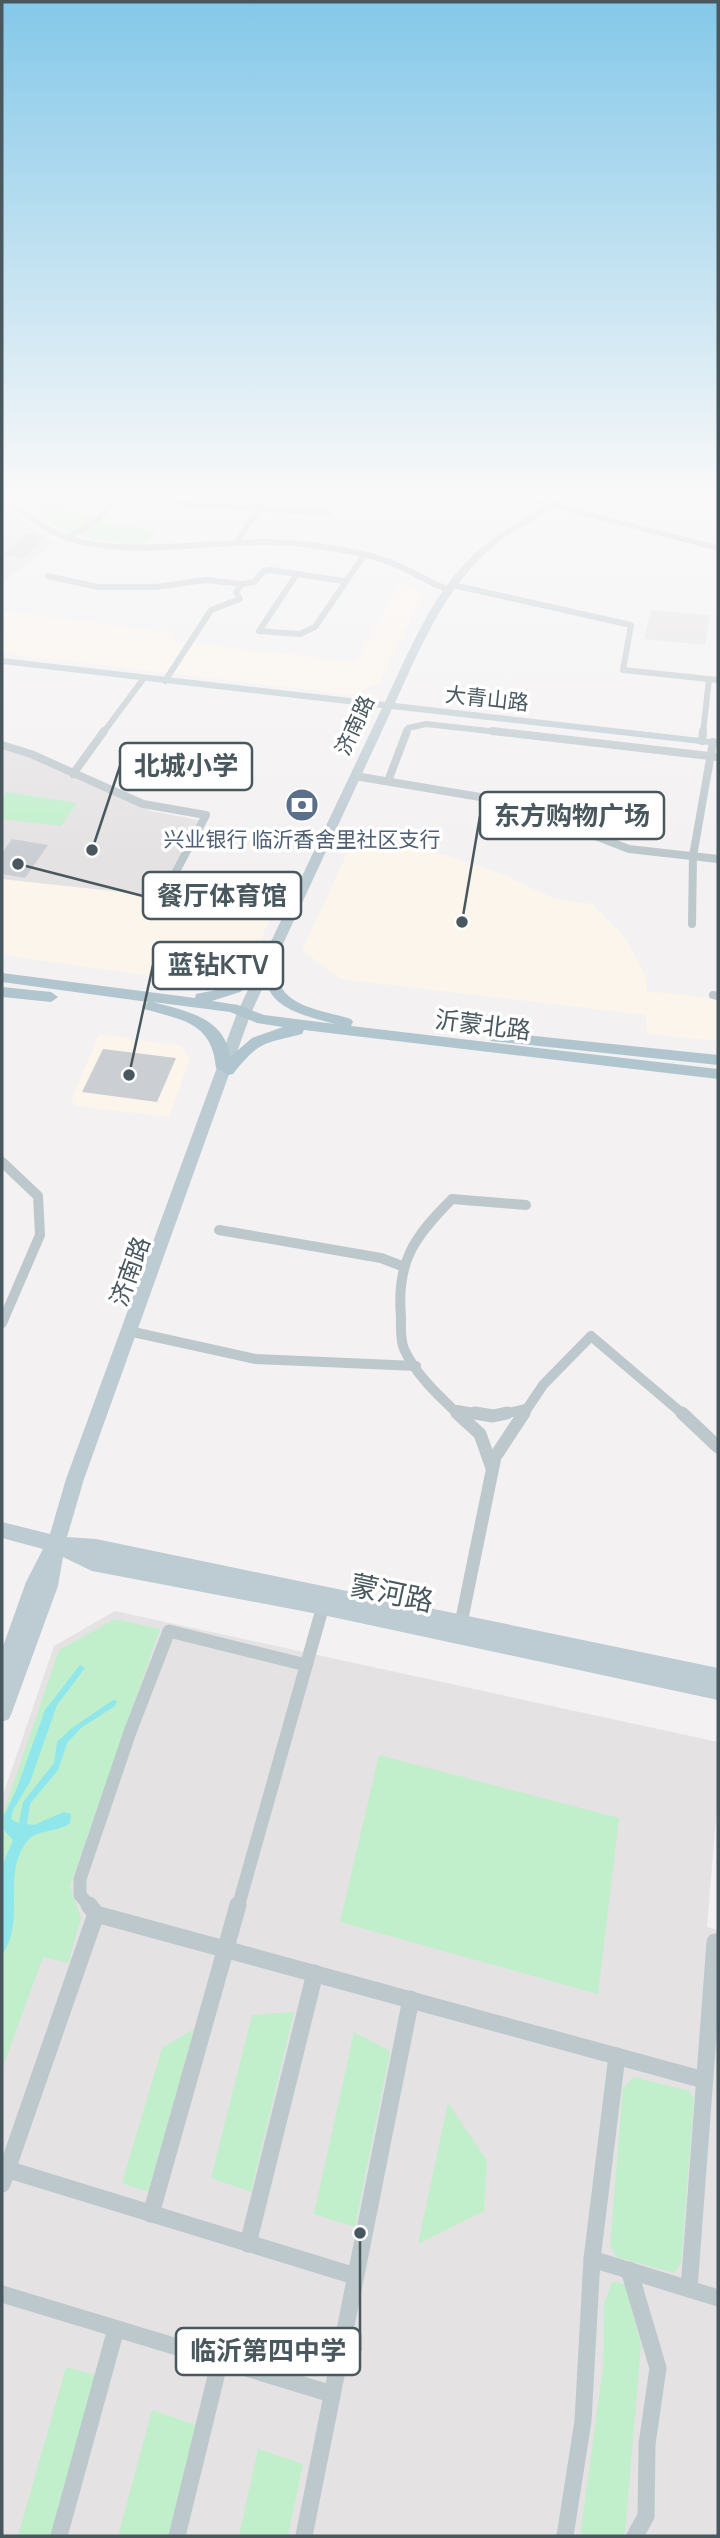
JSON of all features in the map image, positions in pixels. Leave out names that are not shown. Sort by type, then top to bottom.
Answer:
[{"type":"main road","points":[[151,1002],[214,997],[235,991],[254,977],[275,948]]},
{"type":"main road","points":[[275,948],[272,982],[280,995],[300,1007],[345,1026]]},
{"type":"main road","name":"沂蒙北路","points":[[2,978],[229,1016],[244,1013],[262,1020],[718,1060]]},
{"type":"main road","name":"沂蒙北路","points":[[2,992],[151,1002]]},
{"type":"main road","points":[[151,1002],[216,1033],[224,1047],[226,1069]]},
{"type":"main road","points":[[226,1069],[246,1047],[259,1038],[280,1032],[345,1026]]},
{"type":"main road","name":"沂蒙北路","points":[[345,1026],[718,1074]]},
{"type":"street","points":[[165,681],[206,618]]},
{"type":"street","points":[[267,618],[259,631],[300,634],[315,627],[320,618]]},
{"type":"street","name":"济南路","points":[[2,1712],[49,1586],[56,1544],[75,1479],[242,1032],[244,1013],[387,706],[432,618]]},
{"type":"street","points":[[599,618],[631,625],[623,670],[718,680]]},
{"type":"street","name":"大青山路","points":[[2,662],[711,742]]},
{"type":"street","points":[[73,774],[144,678]]},
{"type":"street","points":[[692,924],[693,856],[714,757],[709,679]]},
{"type":"street","points":[[388,781],[408,728],[426,724],[714,757]]},
{"type":"street","points":[[2,745],[144,804],[206,815],[164,894],[291,914]]},
{"type":"street","points":[[355,776],[480,797],[538,817],[555,815],[564,818],[567,825],[629,849],[718,859]]},
{"type":"street","points":[[538,817],[534,825],[542,831],[559,832],[567,825]]},
{"type":"street","name":"济南路","points":[[2,1675],[35,1582],[56,1544],[226,1069]]},
{"type":"street","points":[[2,1162],[38,1196],[40,1235],[2,1323]]},
{"type":"street","points":[[492,1468],[480,1434],[429,1387],[403,1347],[400,1308],[402,1266],[431,1220],[452,1199],[526,1205]]},
{"type":"street","points":[[219,1230],[381,1258],[402,1266]]},
{"type":"street","points":[[133,1332],[256,1359],[416,1366]]},
{"type":"street","points":[[461,1623],[495,1457],[543,1385],[591,1336],[718,1447]]},
{"type":"street","points":[[457,1410],[493,1416],[526,1409]]},
{"type":"street","name":"蒙河路","points":[[2,1530],[56,1544],[92,1562],[323,1606],[718,1690]]},
{"type":"street","name":"蒙河路","points":[[2,1540],[96,1547],[718,1678]]},
{"type":"street","points":[[151,2214],[323,1606]]},
{"type":"street","points":[[306,1665],[169,1631],[80,1878],[80,1895],[96,1914],[704,2080]]},
{"type":"street","points":[[96,1914],[3,2174],[151,2214],[355,2276]]},
{"type":"street","points":[[689,2289],[715,1942],[718,1943]]},
{"type":"street","points":[[248,2244],[315,1973]]},
{"type":"street","points":[[304,2536],[411,1999]]},
{"type":"street","points":[[565,2536],[583,2421],[592,2259],[617,2056]]},
{"type":"street","points":[[592,2259],[718,2298]]},
{"type":"street","points":[[629,2270],[659,2368],[647,2444],[646,2516],[635,2536]]},
{"type":"street","points":[[2,2294],[332,2395]]},
{"type":"street","points":[[59,2536],[116,2329]]},
{"type":"street","points":[[177,2536],[220,2360]]},
{"type":"shaded area","points":[[2,618],[61,618],[175,633],[172,641],[356,662],[380,618],[411,618],[379,683],[352,695],[2,653]]},
{"type":"shaded area","points":[[649,618],[709,618],[705,645],[644,639]]},
{"type":"shaded area","points":[[2,748],[151,811],[198,820],[159,896],[2,879]]},
{"type":"shaded area","points":[[356,834],[449,856],[504,875],[555,899],[592,904],[627,940],[647,980],[647,991],[718,999],[718,1041],[647,1034],[646,1015],[340,979],[302,950]]},
{"type":"shaded area","points":[[2,879],[159,896],[272,914],[248,969],[209,984],[2,955]]},
{"type":"shaded area","points":[[99,1034],[182,1046],[190,1059],[169,1117],[77,1106],[71,1100]]},
{"type":"shaded area","points":[[115,1611],[718,1742],[718,1795],[707,1927],[718,1930],[718,2536],[2,2536],[2,1798],[54,1646]]},
{"type":"green space","points":[[7,792],[77,803],[61,826],[2,819],[2,799]]},
{"type":"green space","points":[[115,1619],[160,1629],[70,1886],[81,1918],[68,1963],[43,1957],[2,2069],[2,1817],[59,1650]]},
{"type":"green space","points":[[379,1755],[619,1818],[598,1994],[340,1922]]},
{"type":"green space","points":[[294,2012],[251,2192],[211,2178],[252,2015]]},
{"type":"green space","points":[[194,2029],[149,2192],[122,2183],[162,2048]]},
{"type":"green space","points":[[354,2032],[390,2051],[355,2227],[314,2214]]},
{"type":"green space","points":[[634,2077],[689,2091],[694,2099],[681,2263],[674,2273],[617,2257],[610,2245],[623,2088]]},
{"type":"green space","points":[[448,2103],[487,2160],[484,2211],[418,2244]]},
{"type":"green space","points":[[612,2282],[625,2284],[641,2345],[625,2533],[623,2536],[580,2536],[603,2367],[604,2304]]},
{"type":"green space","points":[[66,2367],[96,2375],[51,2536],[18,2536]]},
{"type":"green space","points":[[152,2410],[196,2425],[168,2536],[118,2536]]},
{"type":"green space","points":[[258,2449],[303,2464],[288,2536],[239,2536]]},
{"type":"water","points":[[80,1665],[85,1668],[57,1705],[30,1782],[13,1810],[11,1819],[19,1823],[23,1802],[54,1763],[57,1742],[72,1728],[113,1700],[117,1701],[115,1706],[81,1728],[67,1743],[58,1770],[30,1804],[27,1824],[34,1825],[64,1812],[71,1814],[70,1823],[33,1836],[21,1852],[14,1881],[13,1927],[2,1955],[2,1866],[13,1840],[4,1830],[4,1816],[45,1710]]},
{"type":"building","points":[[12,839],[48,845],[25,878],[2,874],[2,853]]},
{"type":"building","points":[[103,1049],[176,1058],[157,1102],[82,1092]]},
{"type":"place","name":"兴业银行 临沂香舍里社区支行","points":[[302,805]]},
{"type":"place","name":"北城小学","points":[[92,850]]},
{"type":"place","name":"餐厅体育馆","points":[[18,864]]},
{"type":"place","name":"东方购物广场","points":[[462,922]]},
{"type":"place","name":"蓝钻KTV","points":[[129,1075]]},
{"type":"place","name":"临沂第四中学","points":[[360,2233]]}]
